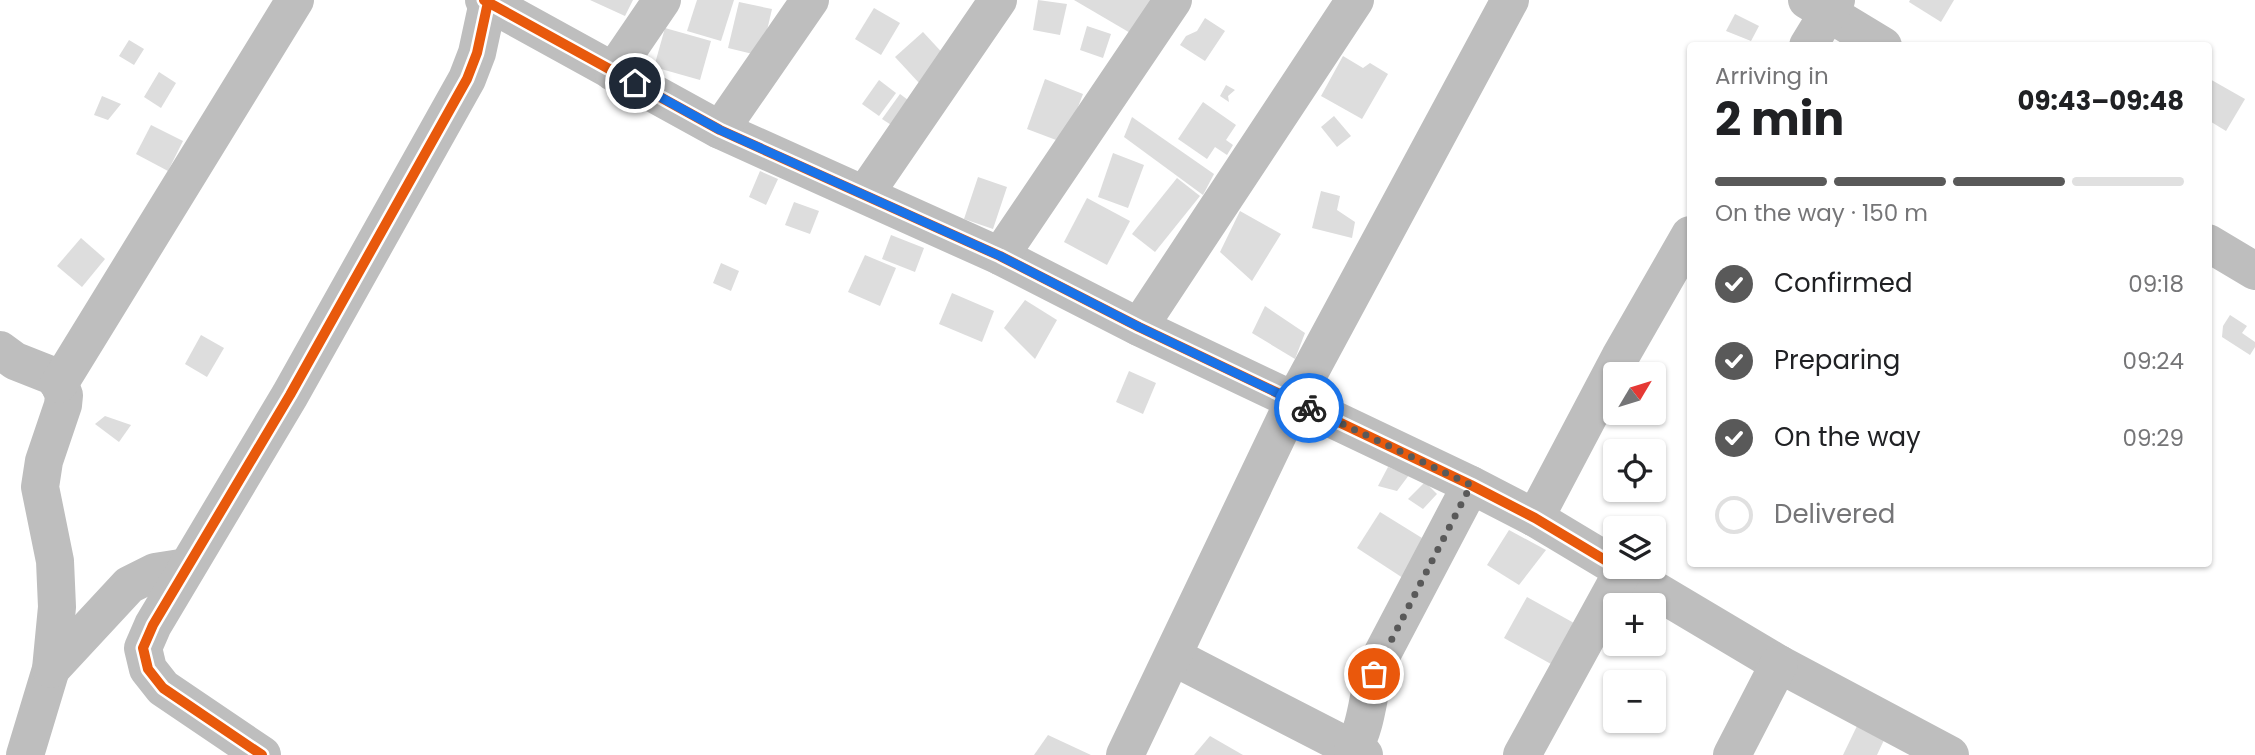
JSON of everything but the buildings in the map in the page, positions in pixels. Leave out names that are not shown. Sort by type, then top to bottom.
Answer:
[{"type":"street","points":[[60,384],[295,0]]},
{"type":"street","points":[[613,72],[662,0]]},
{"type":"street","points":[[720,130],[810,0]]},
{"type":"street","points":[[865,194],[998,0]]},
{"type":"street","points":[[1000,256],[1173,0]]},
{"type":"street","points":[[1139,327],[1355,0]]},
{"type":"street","points":[[1125,755],[1294,401],[1510,0]]},
{"type":"street","points":[[262,755],[163,688],[148,669],[144,648],[153,625],[290,395],[467,79],[477,53],[486,1],[720,130],[1000,256],[1139,327],[1471,485],[1535,518],[1603,559]]},
{"type":"street","points":[[1810,42],[1824,4],[1877,42]]},
{"type":"street","points":[[1535,518],[1620,357],[1687,240]]},
{"type":"street","points":[[2212,245],[2255,271]]},
{"type":"street","points":[[0,350],[15,361],[45,371],[60,384],[64,395],[44,461],[40,487],[55,561],[57,607],[51,669],[25,755]]},
{"type":"street","points":[[1174,657],[1358,752],[1379,660],[1471,485]]},
{"type":"street","points":[[51,669],[128,586],[155,572],[187,567]]},
{"type":"street","points":[[1522,755],[1612,579]]},
{"type":"street","points":[[1636,579],[1932,751]]},
{"type":"street","points":[[1732,755],[1779,664]]},
{"type":"cycle path","points":[[484,0],[720,130],[1000,256],[1139,327],[1471,485],[1535,518],[1603,559]]},
{"type":"cycle path","points":[[262,755],[163,688],[148,669],[143,648],[153,625],[290,395],[467,79],[477,53],[488,2]]},
{"type":"way so far","points":[[1309,408],[1471,485],[1374,674]]},
{"type":"route","points":[[635,83],[720,130],[1000,256],[1139,327],[1309,408]]}]
